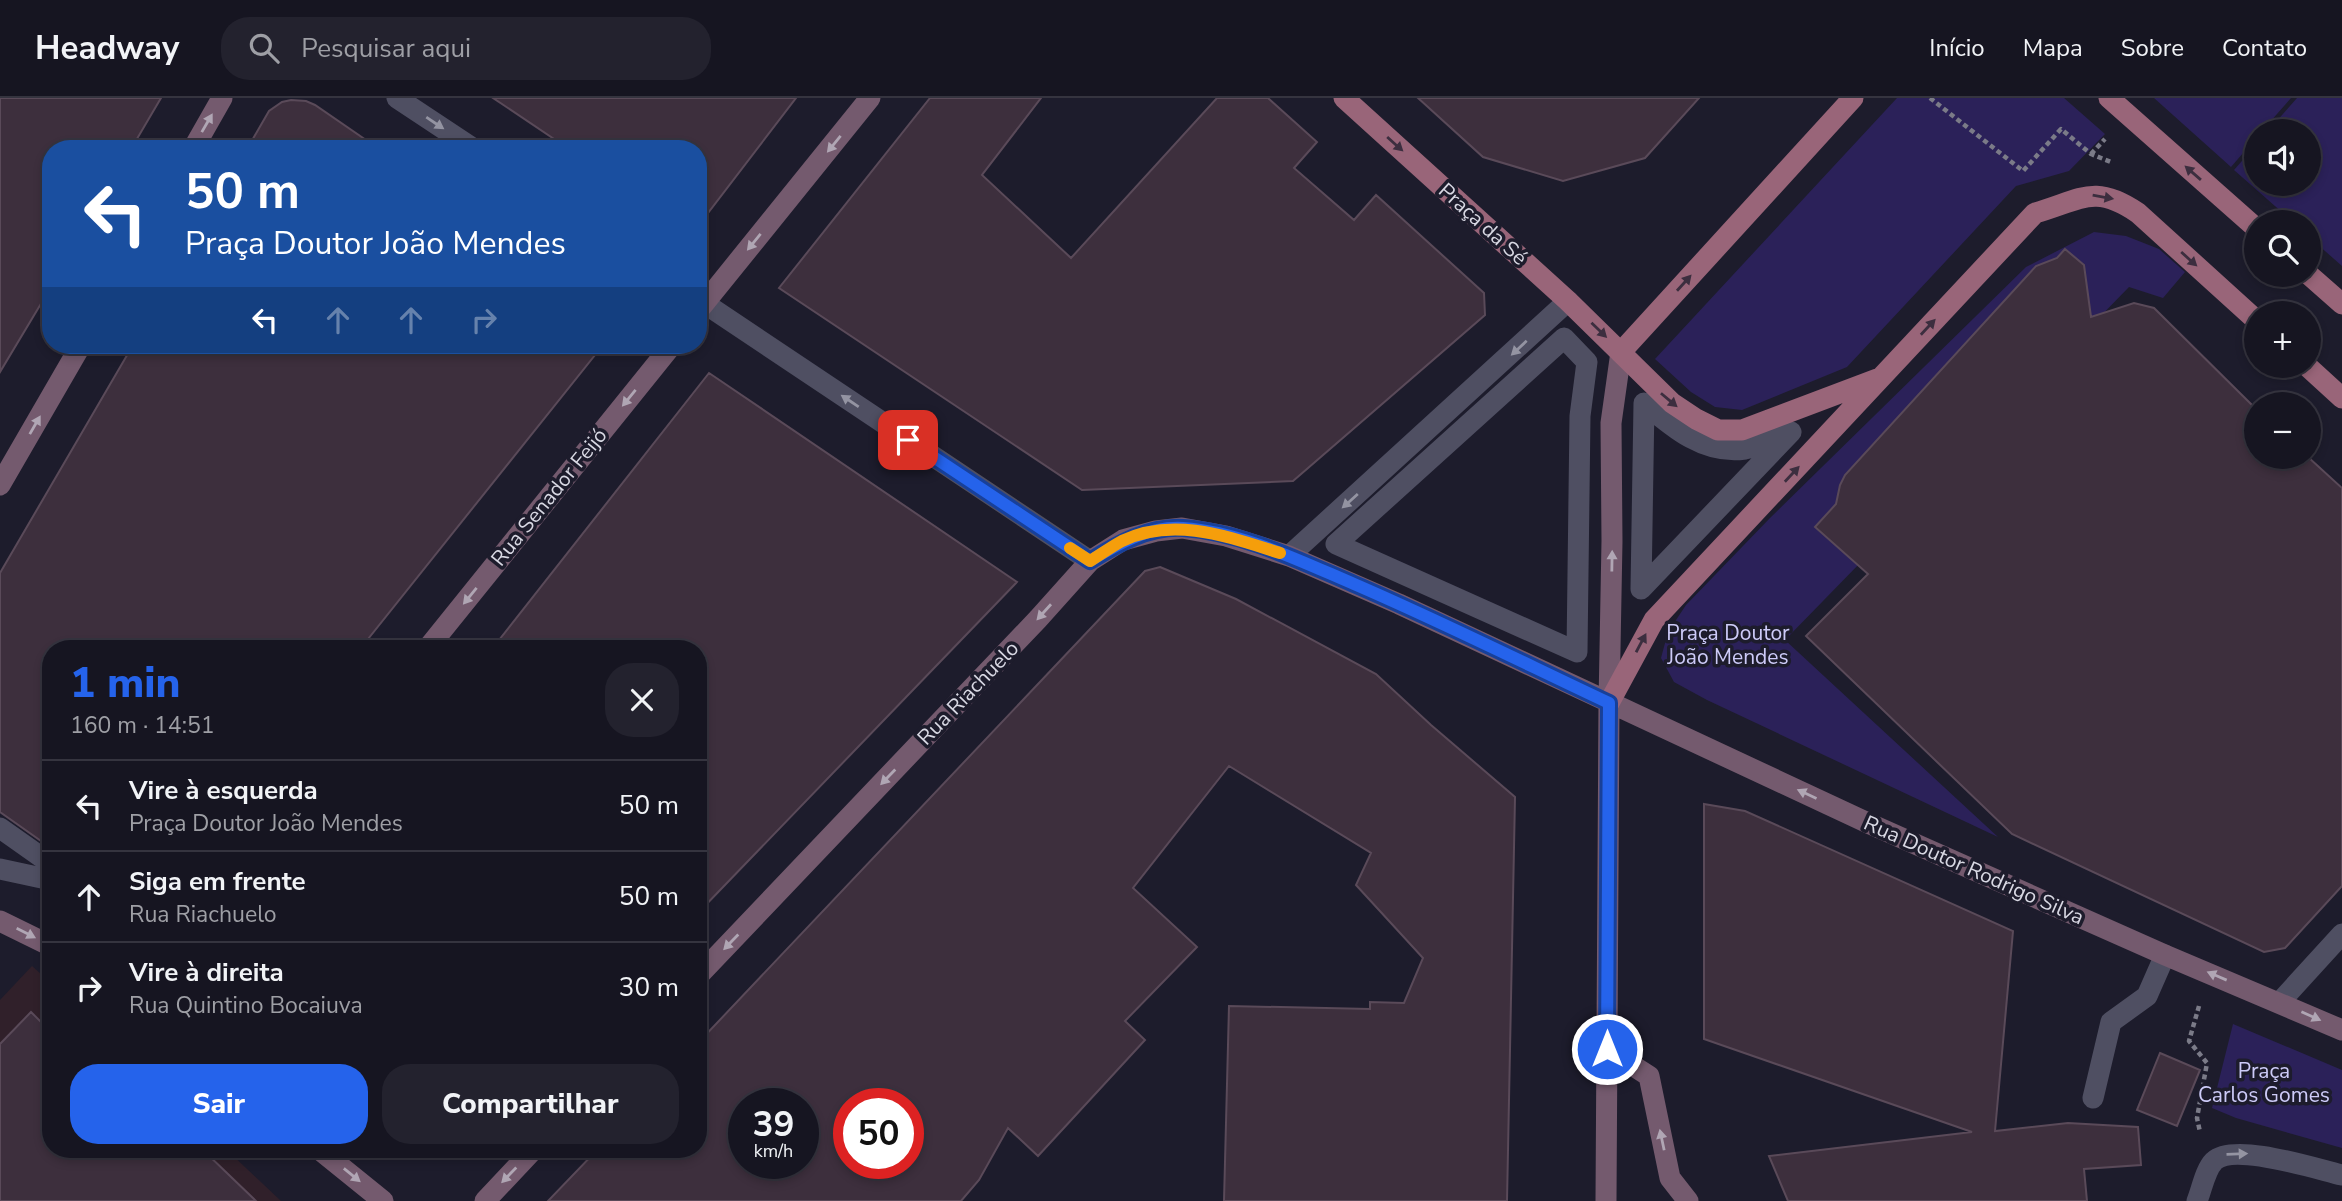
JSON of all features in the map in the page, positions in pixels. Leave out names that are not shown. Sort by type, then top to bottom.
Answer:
[{"type":"main road","points":[[198,140],[222,98]]},
{"type":"main road","points":[[707,296],[870,98]]},
{"type":"main road","name":"Praça da Sé","points":[[1344,98],[1568,301],[1672,403],[1696,419],[1718,429],[1742,430],[1882,377]]},
{"type":"main road","points":[[1606,1201],[1611,423],[1621,352],[1853,98]]},
{"type":"main road","points":[[2109,98],[2244,217]]},
{"type":"main road","points":[[1609,703],[1654,620],[2035,213],[2095,194],[2121,201],[2138,213],[2244,309]]},
{"type":"main road","points":[[2321,285],[2342,304]]},
{"type":"main road","points":[[0,485],[75,354]]},
{"type":"main road","name":"Rua Senador Feijó","points":[[434,640],[665,354]]},
{"type":"main road","points":[[2320,378],[2342,398]]},
{"type":"main road","name":"Rua Riachuelo","points":[[707,967],[1090,561],[1124,540],[1156,531],[1182,528],[1226,536],[1289,556]]},
{"type":"main road","points":[[1289,556],[1399,604],[1609,703]]},
{"type":"main road","name":"Rua Doutor Rodrigo Silva","points":[[1609,703],[1881,829],[2342,1030]]},
{"type":"main road","points":[[0,921],[42,942]]},
{"type":"main road","points":[[1607,1049],[1649,1076],[1670,1178],[1688,1201]]},
{"type":"main road","points":[[330,1158],[383,1201]]},
{"type":"main road","points":[[485,1201],[525,1158]]},
{"type":"street","points":[[397,98],[460,140]]},
{"type":"street","points":[[1289,556],[1568,301]]},
{"type":"street","points":[[707,309],[1090,561]]},
{"type":"street","points":[[1564,338],[1587,362],[1580,416],[1577,652],[1336,544],[1564,338]]},
{"type":"street","points":[[1644,403],[1672,427],[1698,442],[1716,447],[1746,449],[1791,432],[1641,589],[1644,403]]},
{"type":"street","points":[[0,828],[42,858]]},
{"type":"street","points":[[0,869],[42,878]]},
{"type":"street","points":[[2280,1002],[2342,934]]},
{"type":"street","points":[[2092,1098],[2111,1022],[2147,996],[2165,955]]},
{"type":"street","points":[[2197,1201],[2214,1161],[2227,1153],[2244,1152],[2342,1175]]},
{"type":"path","points":[[1930,98],[2023,171],[2061,128],[2091,154]]},
{"type":"path","points":[[2208,1171],[2197,1118],[2207,1063],[2189,1041],[2209,972]]},
{"type":"shaded area","points":[[32,966],[42,975],[42,1158],[235,1158],[281,1201],[0,1201],[0,1000]]},
{"type":"green space","points":[[1897,98],[2064,98],[2105,134],[2069,171],[2016,186],[1847,367],[1742,410],[1715,407],[1691,392],[1655,359]]},
{"type":"green space","points":[[2154,98],[2291,98],[2273,119],[2244,119],[2244,152],[2231,167]]},
{"type":"green space","points":[[2297,98],[2342,98],[2342,266],[2321,247],[2321,210],[2279,210],[2264,196],[2321,196],[2321,119],[2279,119]]},
{"type":"green space","points":[[2244,159],[2244,179],[2234,170]]},
{"type":"green space","name":"Praça Doutor João Mendes","points":[[2094,232],[2126,236],[2159,249],[2185,272],[2163,298],[2129,287],[1785,640],[1998,837],[1674,682],[1661,658],[1668,632],[1686,605],[1770,518],[2026,267]]},
{"type":"green space","name":"Praça Carlos Gomes","points":[[2233,1024],[2342,1070],[2342,1148],[2236,1118],[2212,1108]]},
{"type":"building","points":[[0,98],[161,98],[136,140],[42,140],[42,302],[0,372]]},
{"type":"building","points":[[493,98],[796,98],[707,214],[707,140],[556,140]]},
{"type":"building","points":[[930,98],[1041,98],[982,175],[1071,258],[1217,98],[1268,98],[1317,142],[1294,168],[1354,220],[1376,195],[1484,293],[1485,315],[1293,481],[1082,490],[779,288]]},
{"type":"building","points":[[1418,98],[1699,98],[1645,158],[1563,181],[1483,157]]},
{"type":"building","points":[[306,101],[315,105],[366,140],[252,140],[269,111],[282,102]]},
{"type":"building","points":[[2065,249],[2084,265],[2091,317],[2134,303],[2154,308],[2244,397],[2244,469],[2321,469],[2342,488],[2342,886],[2285,948],[2264,952],[2012,834],[1806,636],[1868,574],[1815,527],[1836,504],[1845,475],[2036,266],[2057,258]]},
{"type":"building","points":[[128,354],[596,354],[367,640],[42,640],[42,842],[0,812],[0,573]]},
{"type":"building","points":[[709,373],[1017,582],[707,904],[707,640],[499,640]]},
{"type":"building","points":[[1160,567],[1236,599],[1376,674],[1515,797],[1507,1201],[1224,1201],[1229,1006],[1370,1009],[1370,1002],[1404,1003],[1423,958],[1356,885],[1371,853],[1229,766],[1133,888],[1197,947],[1125,1021],[1145,1040],[1038,1156],[1008,1128],[979,1180],[961,1201],[548,1201],[589,1158],[707,1158],[707,1033],[1145,571]]},
{"type":"building","points":[[1704,804],[1745,811],[2013,931],[1995,1131],[2068,1123],[2138,1127],[2141,1165],[2084,1169],[2087,1201],[1788,1201],[1769,1156],[1972,1132],[1704,1039]]},
{"type":"building","points":[[31,1012],[42,1023],[42,1158],[211,1158],[256,1201],[0,1201],[0,1044]]},
{"type":"building","points":[[2160,1053],[2200,1070],[2177,1126],[2137,1110]]},
{"type":"slow traffic","points":[[1070,548],[1090,561],[1124,540],[1156,531],[1182,528],[1226,536],[1280,553]]},
{"type":"route","points":[[908,440],[1090,561],[1124,540],[1156,531],[1182,528],[1226,536],[1289,556],[1377,594],[1609,703],[1607,1049]]}]
